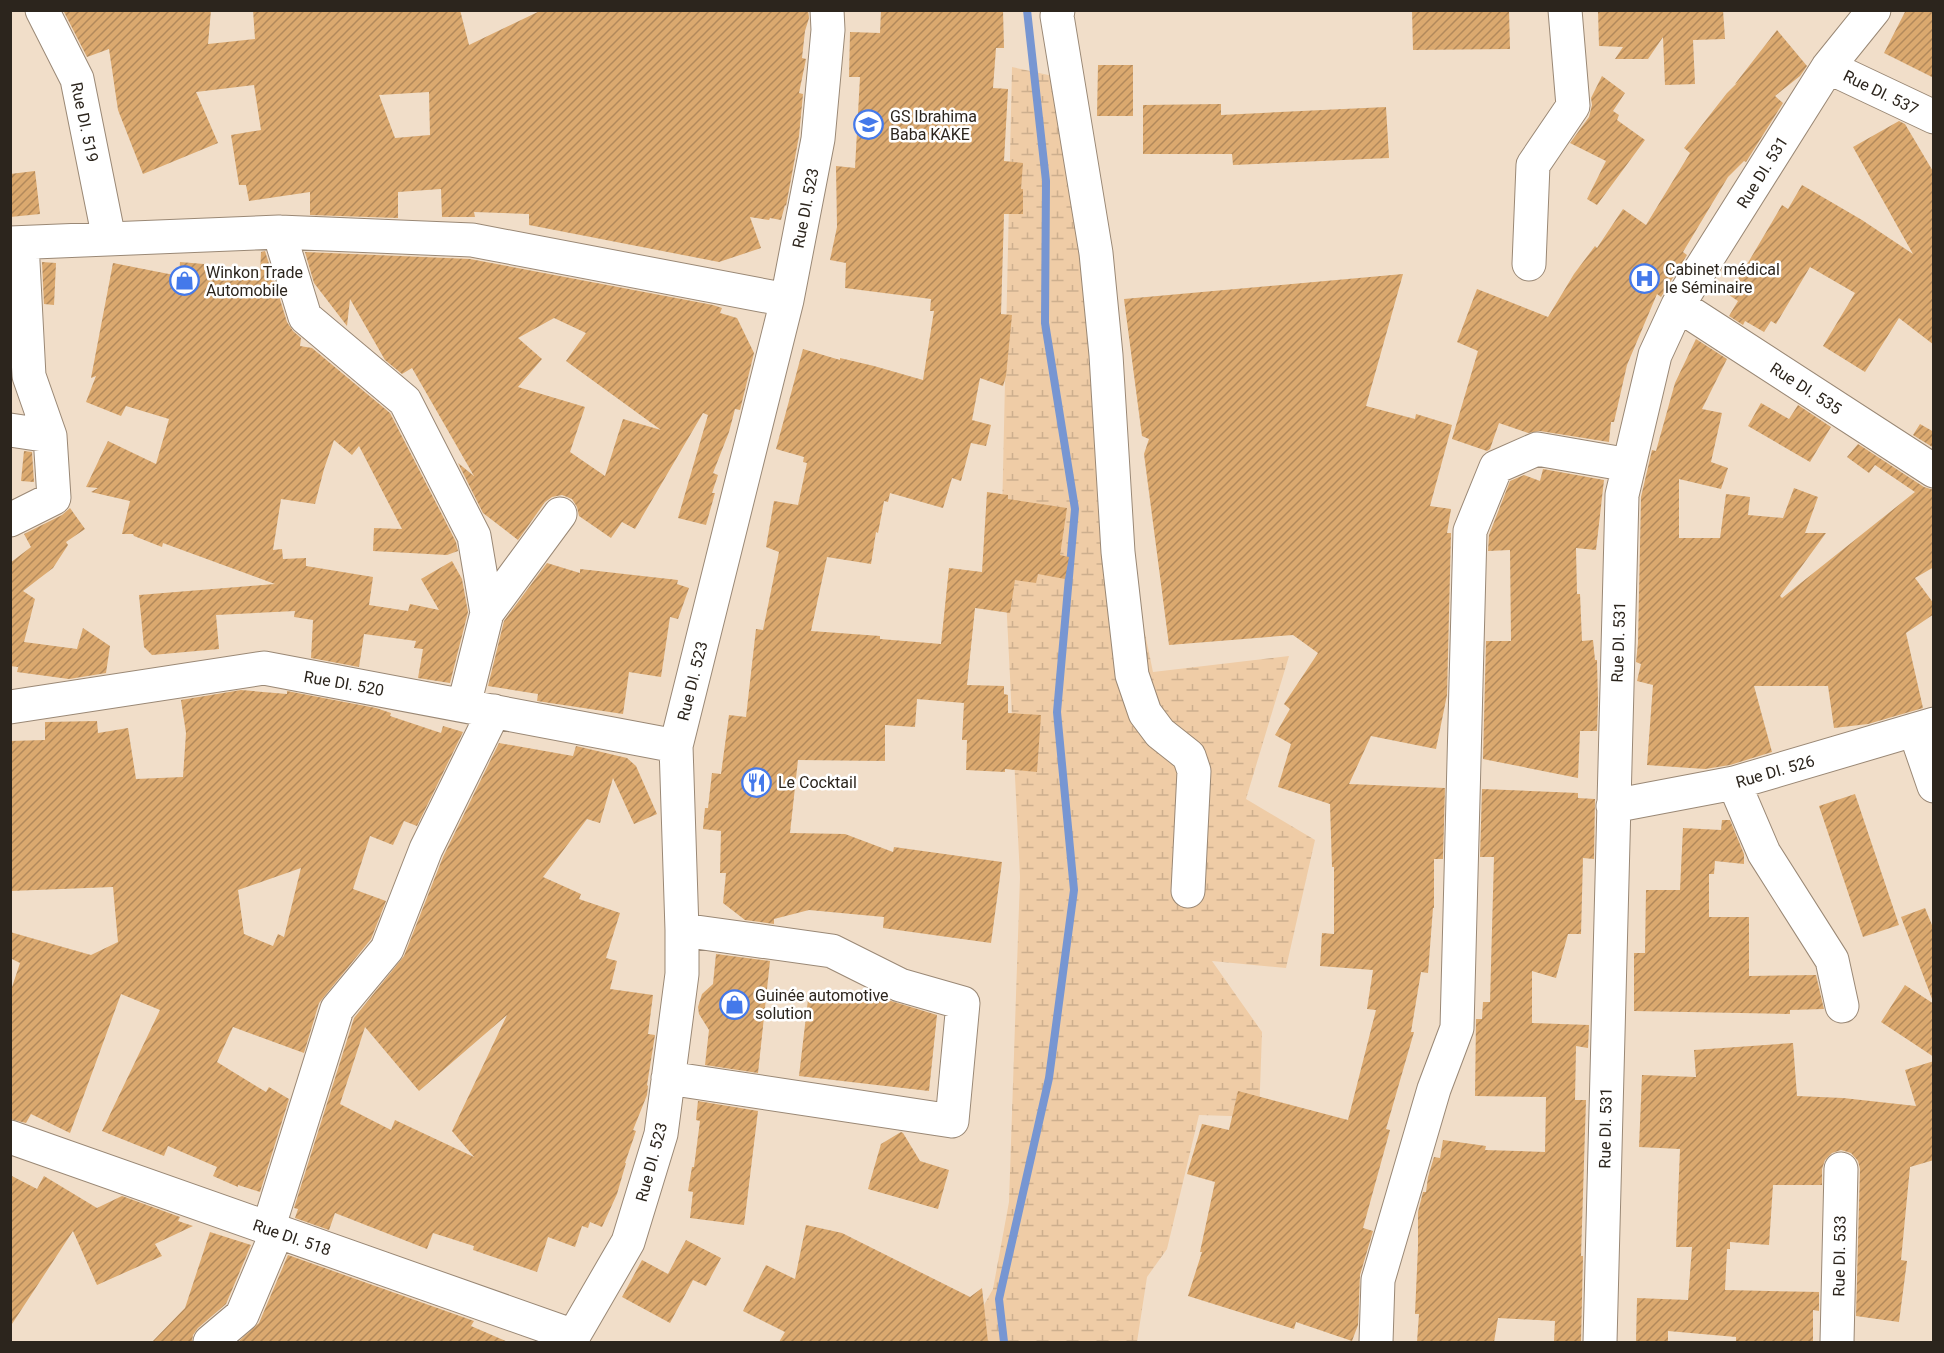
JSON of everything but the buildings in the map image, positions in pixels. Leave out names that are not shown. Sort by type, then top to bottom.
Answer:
[{"type":"street","name":"Rue DI. 519","points":[[42,10],[77,79],[109,239]]},
{"type":"street","name":"Rue DI. 523","points":[[572,1339],[628,1242],[661,1134],[682,974],[676,746],[787,300],[818,139],[828,30],[827,10]]},
{"type":"street","points":[[1058,10],[1057,16],[1096,254],[1106,355],[1118,552],[1132,675],[1145,713],[1160,734],[1189,756],[1194,771],[1188,891]]},
{"type":"street","points":[[1529,264],[1533,165],[1574,106],[1565,10]]},
{"type":"street","name":"Rue DI. 531","points":[[1600,1342],[1622,495],[1655,355],[1678,305],[1828,67],[1874,10]]},
{"type":"street","name":"Rue DI. 537","points":[[1828,67],[1934,117]]},
{"type":"street","points":[[210,1342],[242,1315],[273,1230],[337,1009],[387,949],[426,849],[479,708],[487,613],[474,536],[405,401],[305,317],[279,232]]},
{"type":"street","points":[[10,520],[54,498],[50,436],[29,376],[16,243],[279,232],[472,240],[787,300]]},
{"type":"street","name":"Rue DI. 535","points":[[1678,305],[1934,471]]},
{"type":"street","points":[[10,430],[50,436]]},
{"type":"street","points":[[1376,1342],[1378,1280],[1434,1089],[1456,1028],[1470,531],[1496,467],[1537,449],[1629,465]]},
{"type":"street","points":[[487,613],[560,514]]},
{"type":"street","name":"Rue DI. 520","points":[[10,707],[264,668],[676,746]]},
{"type":"street","points":[[1924,728],[1934,786]]},
{"type":"street","name":"Rue DI. 526","points":[[1613,806],[1734,783],[1924,728]]},
{"type":"street","points":[[1734,783],[1764,853],[1832,960],[1842,1006]]},
{"type":"street","points":[[668,1078],[952,1121],[963,1003],[900,986],[832,951],[682,930]]},
{"type":"street","name":"Rue DI. 518","points":[[10,1137],[572,1339]]},
{"type":"street","name":"Rue DI. 533","points":[[1837,1342],[1841,1169]]},
{"type":"green space","points":[[1012,67],[1053,76],[1115,488],[1153,672],[1289,656],[1246,799],[1315,840],[1286,968],[1212,961],[1262,1032],[1259,1117],[1199,1115],[1167,1249],[1147,1277],[1137,1342],[963,1342],[993,1289],[1009,1202],[1020,877],[1002,517]]},
{"type":"waterway","points":[[1004,1342],[999,1299],[1049,1078],[1074,890],[1057,712],[1075,509],[1045,323],[1046,181],[1027,10]]},
{"type":"place","name":"GS Ibrahima Baba KAKE","points":[[869,125]]},
{"type":"place","name":"Cabinet médical le Séminaire","points":[[1644,278]]},
{"type":"place","name":"Winkon Trade Automobile","points":[[185,281]]},
{"type":"place","name":"Le Cocktail","points":[[757,782]]},
{"type":"place","name":"Guinée automotive solution","points":[[734,1004]]}]
